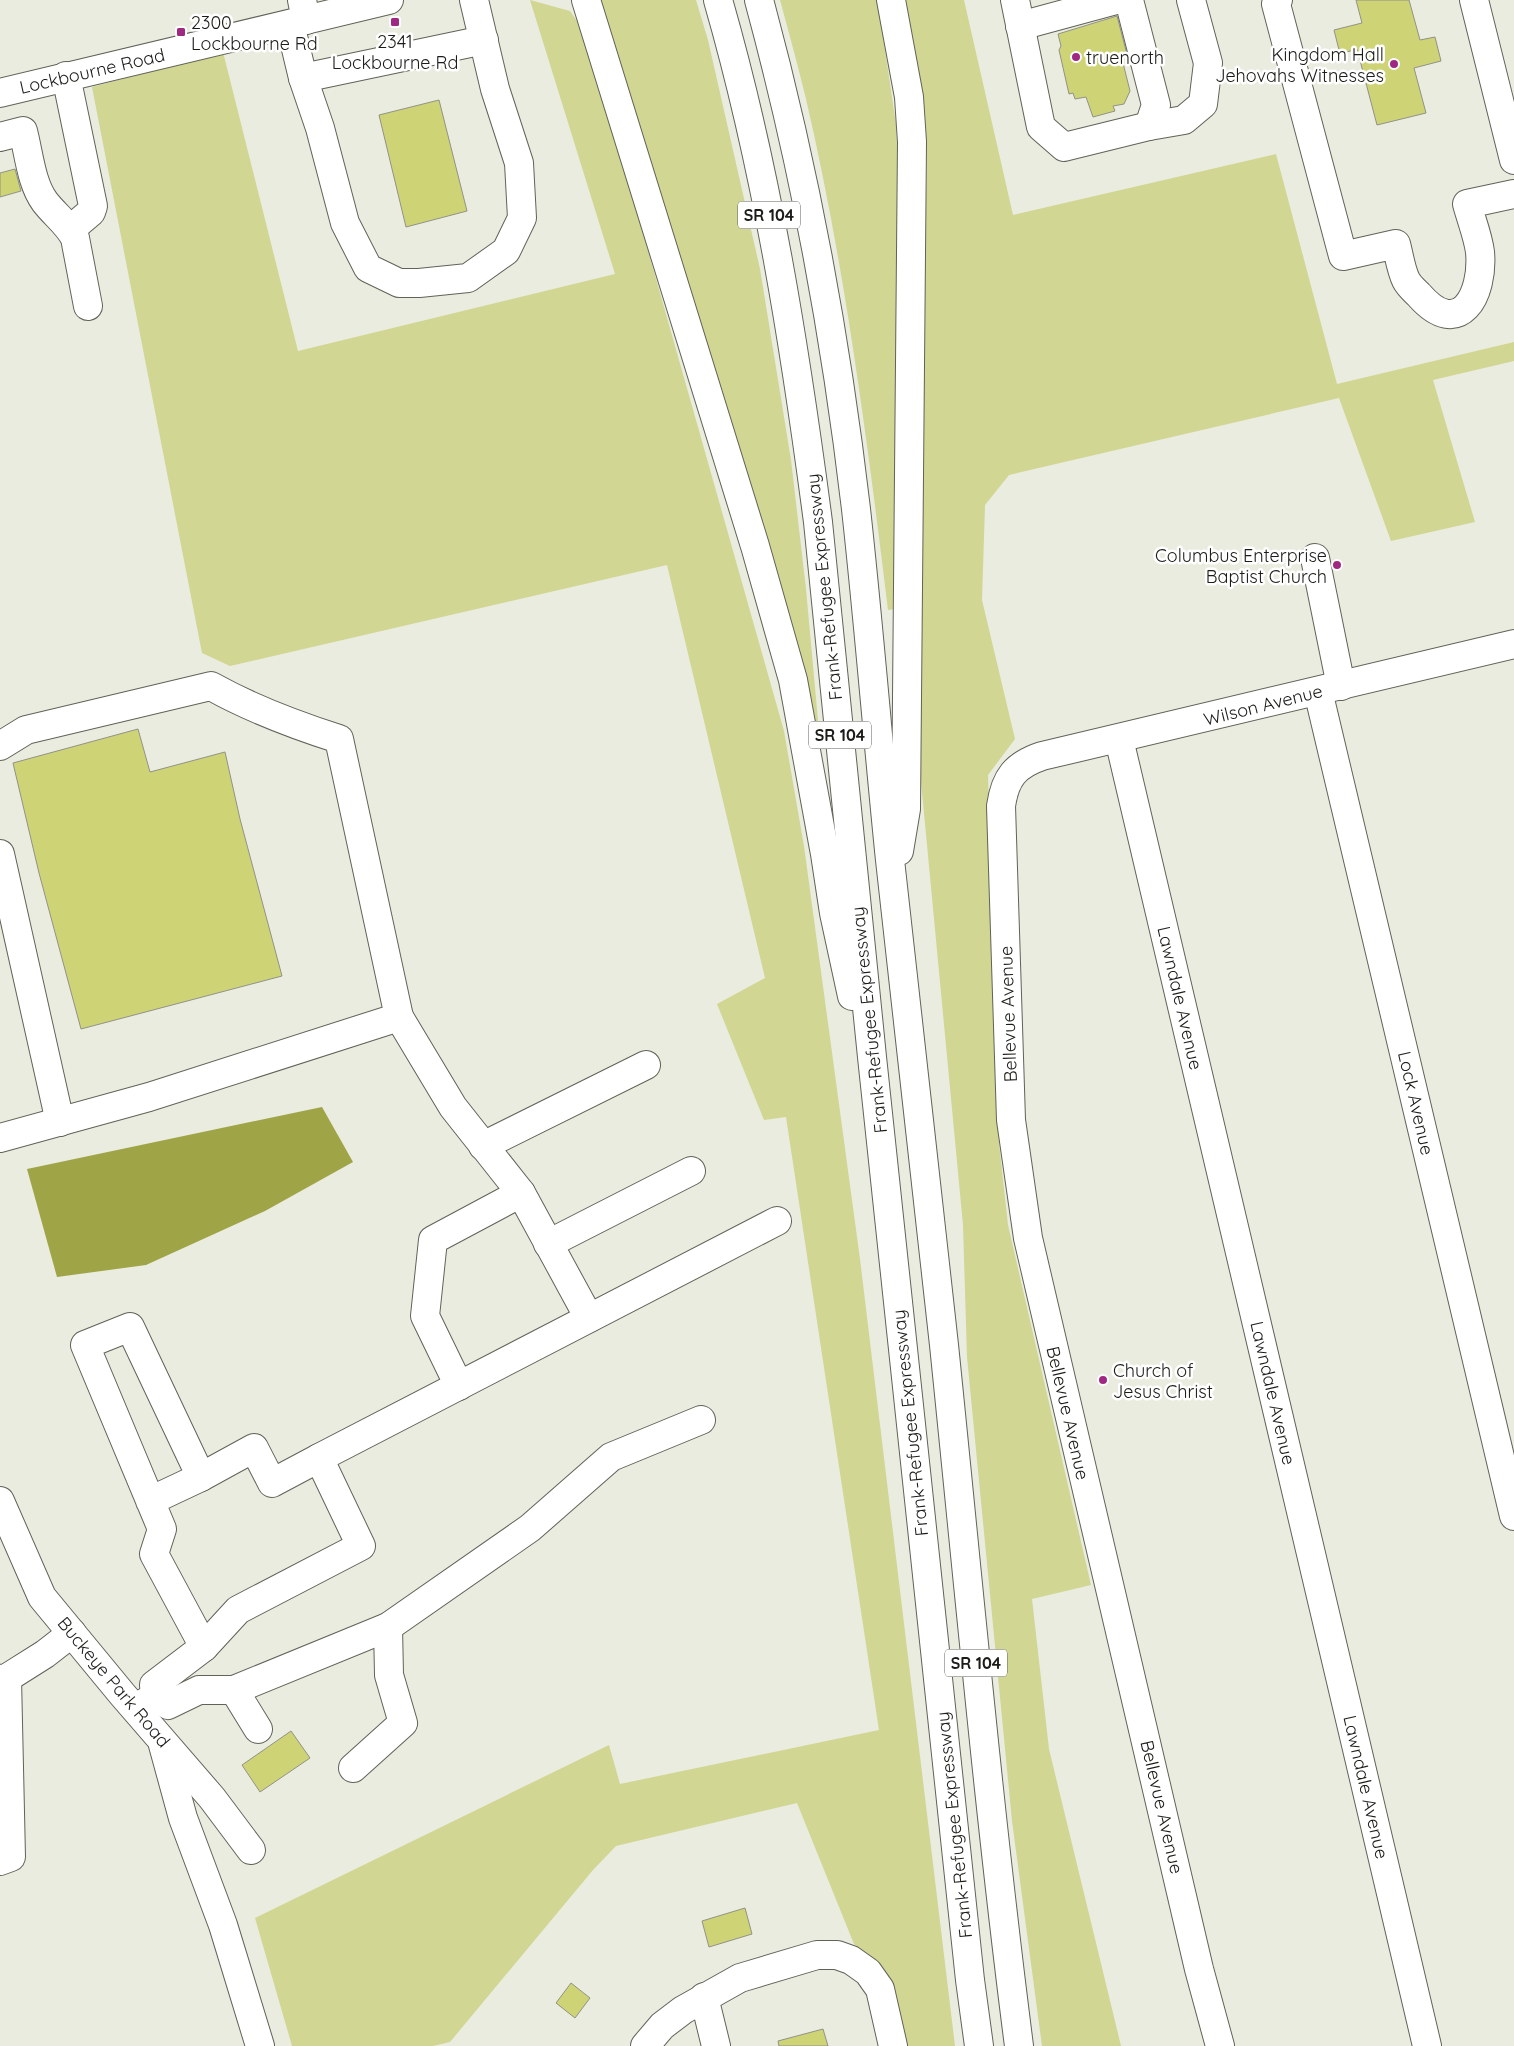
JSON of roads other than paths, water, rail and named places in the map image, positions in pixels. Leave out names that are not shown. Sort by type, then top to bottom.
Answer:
[{"type":"main road","name":"Lockbourne Road","points":[[0,93],[300,14],[389,0]]},
{"type":"main road","points":[[300,14],[303,78],[320,128],[345,223],[368,268],[400,283],[420,284],[468,278],[506,251],[522,218],[519,163],[496,89],[474,0]]},
{"type":"main road","points":[[586,0],[752,536],[793,680],[847,981],[872,1057]]},
{"type":"main road","points":[[891,0],[909,97],[912,168],[906,809],[893,882]]},
{"type":"main road","points":[[1015,0],[1042,127],[1064,147],[1149,126],[1184,120],[1203,104],[1208,63],[1191,0]]},
{"type":"main road","points":[[1020,26],[1116,0]]},
{"type":"main road","points":[[1129,0],[1156,105],[1149,126]]},
{"type":"main road","points":[[1278,0],[1276,4],[1343,256],[1396,244],[1406,280],[1428,306],[1444,314],[1458,314],[1472,302],[1478,280],[1480,252],[1467,204],[1514,194]]},
{"type":"main road","points":[[1474,0],[1514,160]]},
{"type":"main road","name":"SR 104","points":[[760,4],[817,256],[856,509],[893,882],[942,1331],[1001,1909],[1019,2046]]},
{"type":"main road","name":"Frank-Refugee Expressway","points":[[721,9],[764,186],[804,414],[830,631],[872,1057],[966,1940],[979,2046]]},
{"type":"main road","points":[[303,78],[484,40]]},
{"type":"main road","points":[[66,76],[94,206],[91,212],[71,229]]},
{"type":"main road","points":[[0,137],[23,131],[38,188],[44,200],[71,229],[76,238],[88,306]]},
{"type":"main road","name":"Lock Avenue","points":[[1315,558],[1330,688],[1514,1516]]},
{"type":"main road","name":"Wilson Avenue","points":[[1015,772],[1027,761],[1514,644]]},
{"type":"main road","points":[[0,746],[26,730],[211,686],[236,700],[285,721],[339,739],[398,1017],[453,1107],[521,1193],[589,1318]]},
{"type":"main road","name":"Lawndale Avenue","points":[[1119,739],[1427,2046]]},
{"type":"main road","name":"Bellevue Avenue","points":[[1015,772],[1004,787],[1001,816],[1012,1120],[1028,1238],[1199,1969],[1220,2046]]},
{"type":"main road","points":[[0,854],[50,1124]]},
{"type":"main road","points":[[0,1138],[149,1097],[398,1017]]},
{"type":"main road","points":[[483,1146],[646,1065]]},
{"type":"main road","points":[[548,1244],[691,1171]]},
{"type":"main road","points":[[459,1386],[425,1316],[433,1240],[521,1193]]},
{"type":"main road","points":[[150,1502],[254,1448],[272,1483],[777,1221]]},
{"type":"main road","points":[[202,1476],[130,1326],[85,1345],[162,1529],[154,1554],[204,1647]]},
{"type":"main road","points":[[319,1458],[362,1546],[238,1610],[204,1647],[154,1685],[145,1702],[168,1705],[199,1690],[234,1690],[388,1627],[530,1528],[611,1457],[700,1420]]},
{"type":"main road","name":"Buckeye Park Road","points":[[0,1501],[42,1597],[72,1633],[145,1702],[161,1739],[212,1798],[251,1850]]},
{"type":"main road","points":[[353,1768],[403,1723],[389,1675],[388,1627]]},
{"type":"main road","points":[[0,1861],[11,1857],[3,1678],[44,1654],[72,1633]]},
{"type":"main road","points":[[234,1690],[258,1729]]},
{"type":"main road","points":[[161,1739],[184,1818],[223,1925],[260,2046]]},
{"type":"main road","points":[[645,2046],[662,2026],[704,1996],[740,1978],[817,1956],[837,1954],[851,1960],[868,1972],[880,1989],[893,2046]]},
{"type":"main road","points":[[704,1996],[716,2046]]},
{"type":"place","name":"2341 Lockbourne Rd","points":[[395,22]]},
{"type":"place","name":"2300 Lockbourne Rd","points":[[181,32]]},
{"type":"place","name":"truenorth","points":[[1076,57]]},
{"type":"place","name":"Kingdom Hall Jehovahs Witnesses","points":[[1394,64]]},
{"type":"place","name":"Columbus Enterprise Baptist Church","points":[[1337,565]]},
{"type":"place","name":"Church of Jesus Christ","points":[[1103,1380]]}]
